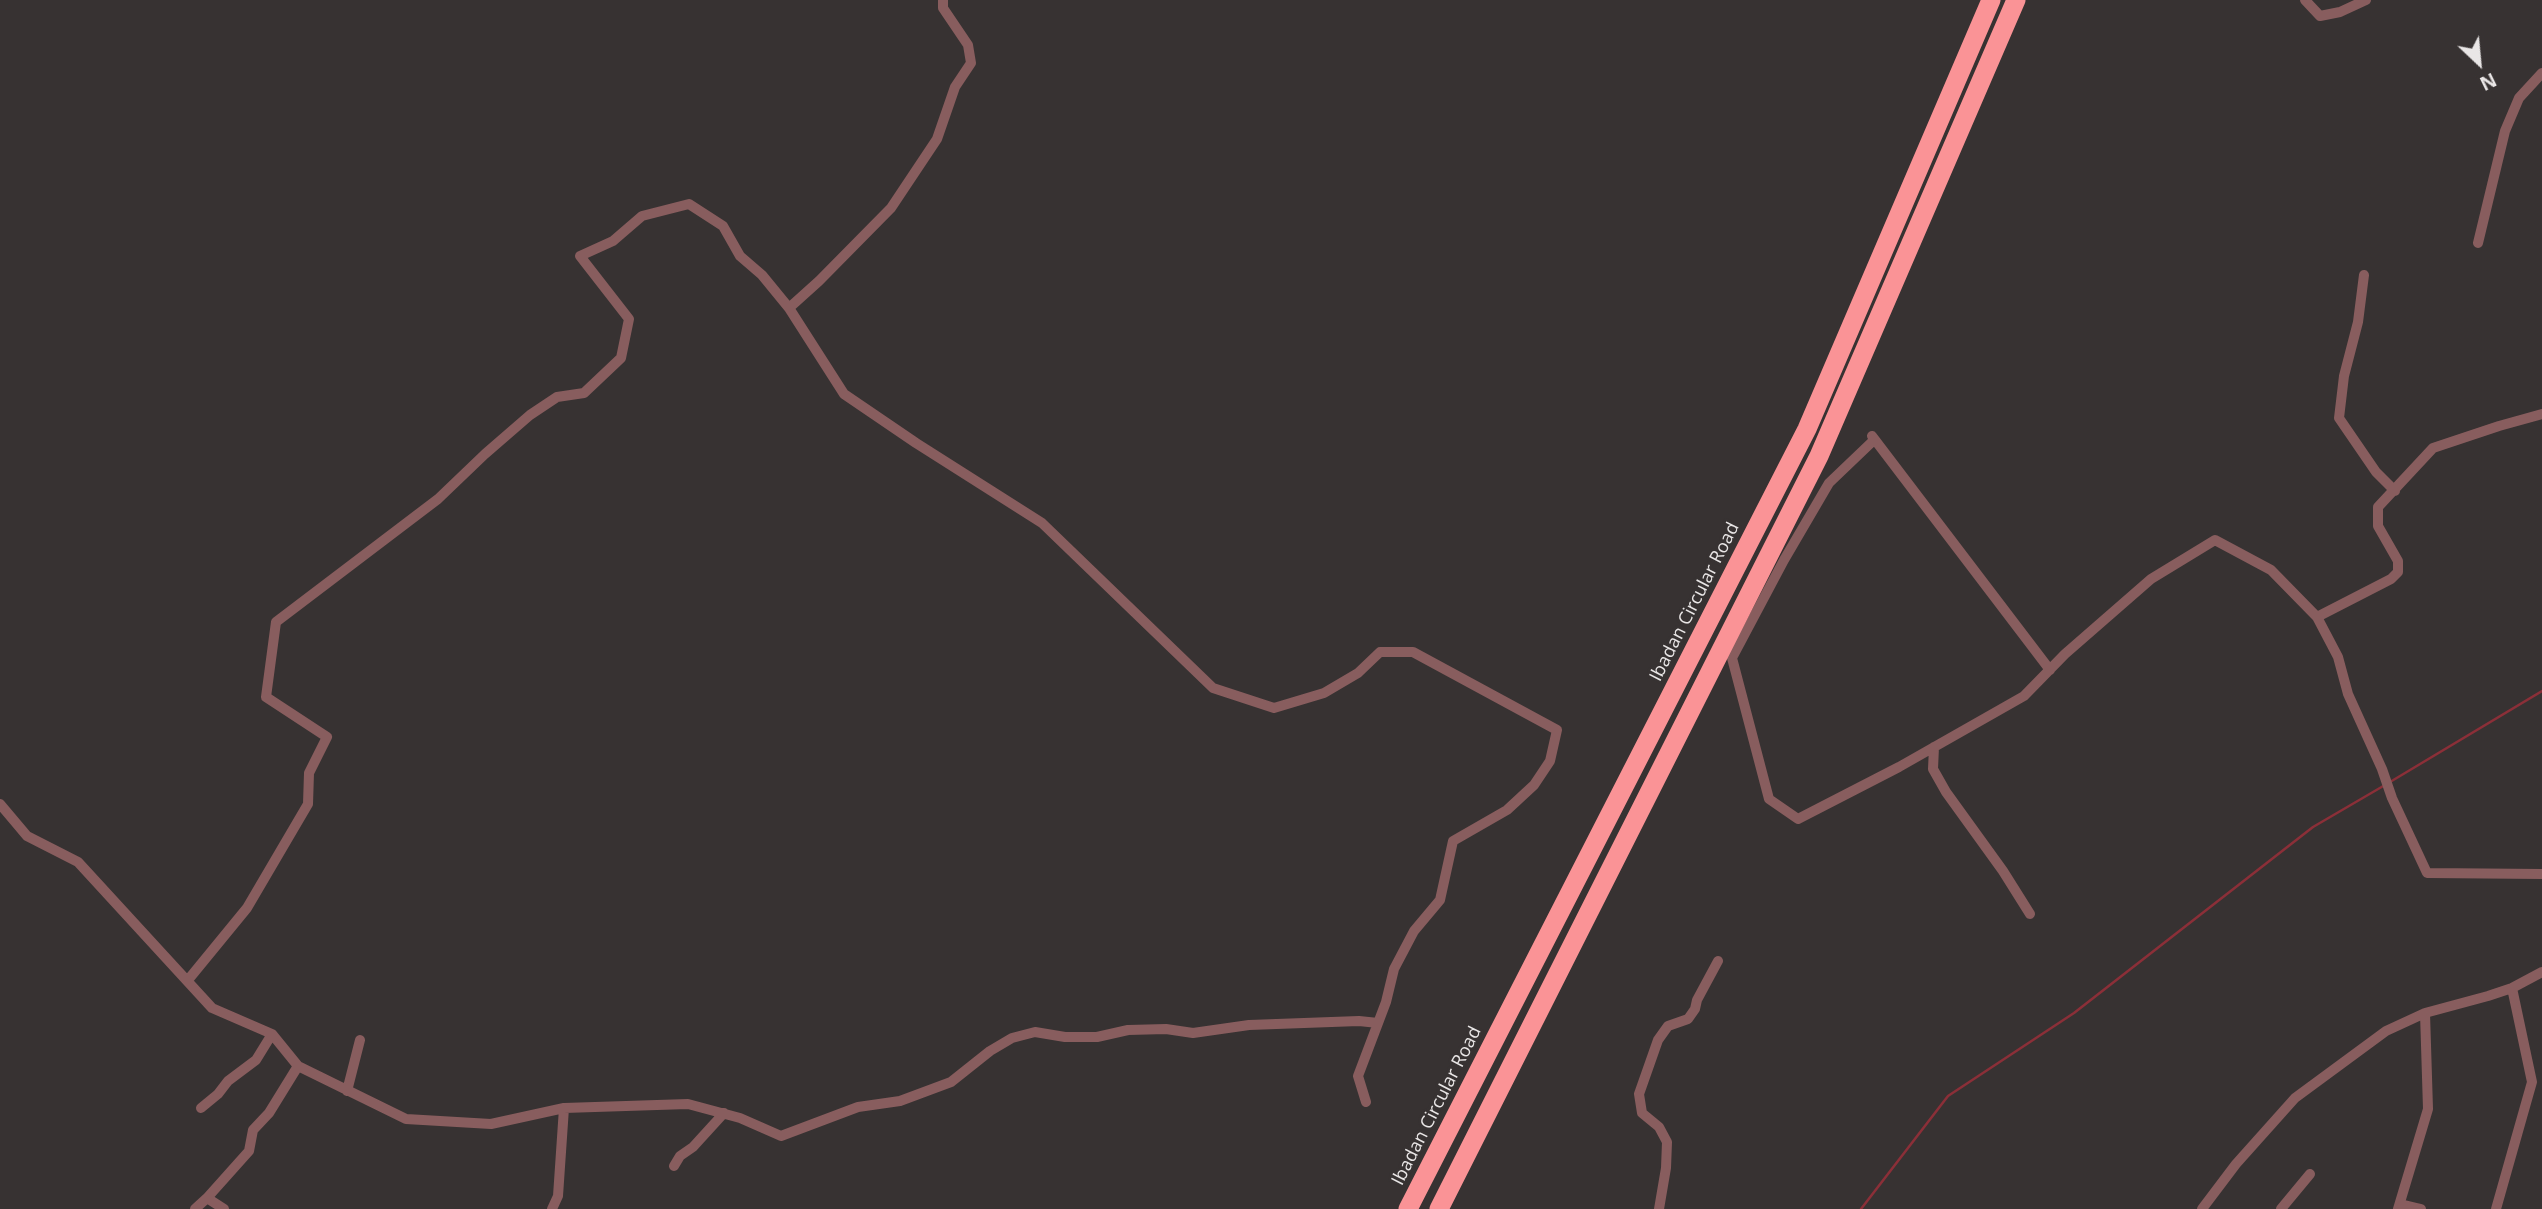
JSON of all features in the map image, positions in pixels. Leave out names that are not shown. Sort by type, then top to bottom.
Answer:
[{"type":"highway","name":"Ibadan Circular Road","points":[[1408,1209],[1807,429],[1991,0]]},
{"type":"highway","points":[[1439,1209],[1819,456],[2016,0]]},
{"type":"street","points":[[789,308],[891,208],[937,139],[955,88],[971,63],[968,45],[943,8],[943,0]]},
{"type":"street","points":[[2305,0],[2320,16],[2340,12],[2365,0]]},
{"type":"street","points":[[2478,243],[2505,131],[2519,98],[2542,73]]},
{"type":"street","points":[[188,980],[247,908],[308,804],[309,773],[327,737],[266,697],[276,622],[438,499],[530,415],[556,397],[584,393],[621,358],[629,319],[580,256],[614,241],[642,216],[689,204],[723,226],[740,256],[762,275],[789,308],[844,394],[1042,523],[1213,688],[1274,708],[1324,692],[1357,673],[1380,652],[1413,652],[1557,730],[1550,761],[1534,785],[1507,810],[1453,841],[1440,900],[1414,931],[1394,969],[1359,1076],[1366,1102]]},
{"type":"street","points":[[2364,275],[2358,322],[2344,376],[2339,418],[2376,472],[2395,491]]},
{"type":"street","points":[[2317,617],[2391,579],[2398,572],[2398,561],[2378,526],[2378,507],[2432,448],[2542,414]]},
{"type":"street","points":[[2050,670],[1873,438],[1829,483],[1784,559],[1732,657],[1769,799],[1798,819],[2024,696],[2050,670],[2065,654],[2151,579],[2215,540],[2271,570],[2317,617],[2338,657],[2348,694],[2427,873],[2542,874]]},
{"type":"street","points":[[1934,747],[1933,769],[1946,792],[2003,871],[2030,914]]},
{"type":"street","points":[[0,804],[27,836],[78,862],[212,1008],[272,1034],[298,1066],[406,1119],[491,1124],[564,1108],[688,1104],[740,1118],[781,1136],[858,1107],[900,1101],[951,1082],[990,1051],[1012,1038],[1035,1032],[1065,1037],[1097,1037],[1128,1030],[1166,1029],[1193,1033],[1249,1026],[1359,1021],[1378,1023]]},
{"type":"street","points":[[1659,1209],[1667,1142],[1659,1127],[1642,1114],[1639,1094],[1658,1040],[1668,1026],[1688,1018],[1695,1009],[1718,961]]},
{"type":"street","points":[[2202,1209],[2236,1164],[2295,1098],[2386,1031],[2425,1013],[2512,988],[2542,972]]},
{"type":"street","points":[[2496,1209],[2532,1082],[2512,988]]},
{"type":"street","points":[[2420,1209],[2399,1206],[2428,1110],[2425,1013]]},
{"type":"street","points":[[201,1108],[218,1094],[228,1081],[256,1060],[272,1034]]},
{"type":"street","points":[[347,1091],[360,1040]]},
{"type":"street","points":[[195,1209],[248,1151],[253,1130],[269,1113],[298,1066]]},
{"type":"street","points":[[552,1209],[558,1196],[564,1108]]},
{"type":"street","points":[[674,1166],[680,1156],[693,1147],[724,1114]]},
{"type":"street","points":[[2281,1209],[2310,1174]]},
{"type":"street","points":[[207,1198],[223,1209]]},
{"type":"waterway","points":[[2390,782],[2542,691]]},
{"type":"waterway","points":[[1861,1209],[1948,1096],[2074,1013],[2313,827],[2385,785]]}]
